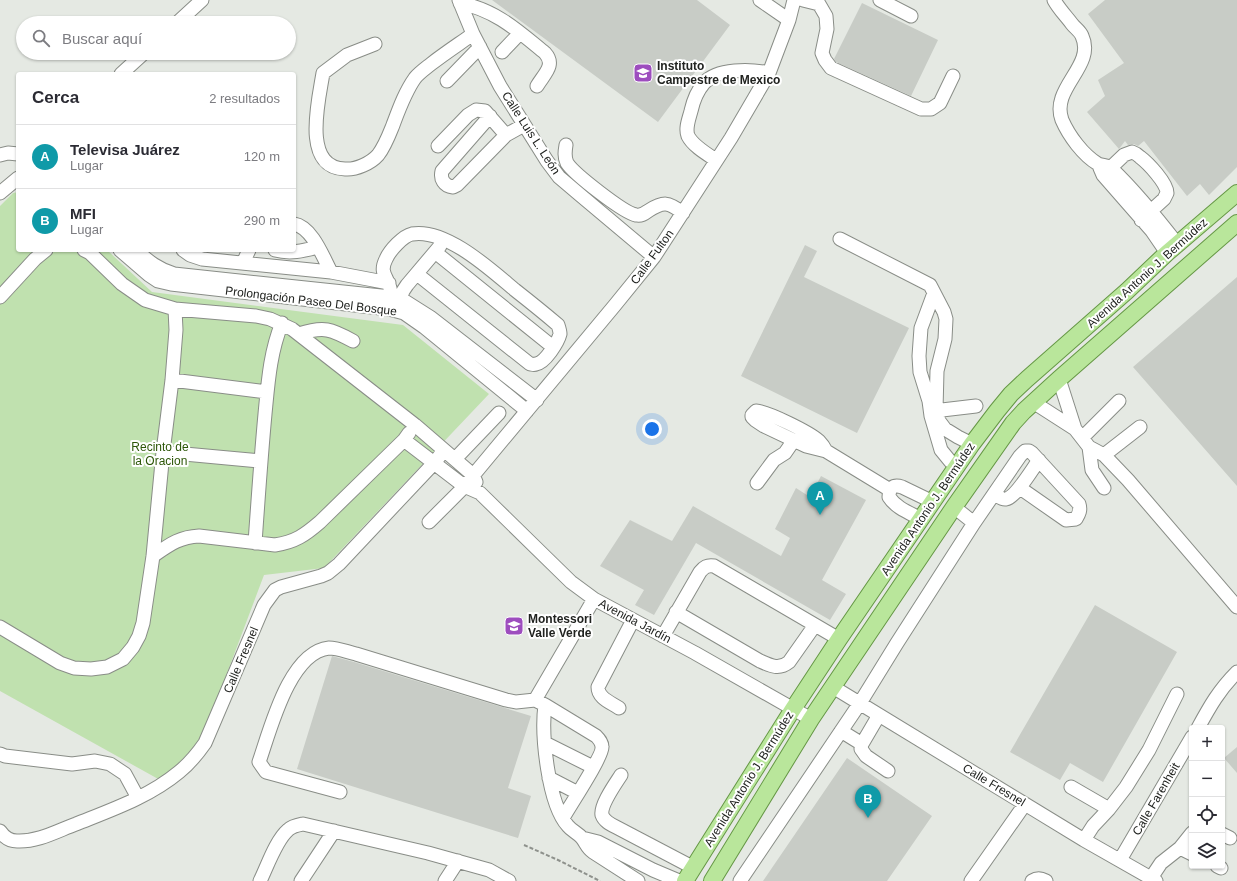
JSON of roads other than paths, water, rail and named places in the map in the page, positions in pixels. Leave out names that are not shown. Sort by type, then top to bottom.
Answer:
[{"type":"main road","name":"Avenida Antonio J. Bermúdez","points":[[690,874],[793,709],[839,639],[987,423],[1011,394],[1237,193]]},
{"type":"main road","name":"Avenida Antonio J. Bermúdez","points":[[712,881],[833,687],[1004,434],[1033,402],[1237,223]]},
{"type":"main road","points":[[1129,317],[1136,297],[1176,261],[1179,254],[1173,249]]},
{"type":"main road","points":[[918,560],[917,551],[919,543],[934,512],[935,508],[933,502]]},
{"type":"main road","points":[[887,606],[882,597],[881,591],[901,560],[903,545]]},
{"type":"street","points":[[185,16],[202,0]]},
{"type":"street","points":[[760,0],[789,20]]},
{"type":"street","name":"Calle Fulton","points":[[429,522],[464,486],[537,400],[654,257],[731,138],[769,73],[789,20],[794,0]]},
{"type":"street","points":[[803,0],[818,4],[826,16],[827,29],[822,52],[825,60],[831,68],[921,109],[931,109],[940,103],[953,76]]},
{"type":"street","points":[[880,0],[911,16]]},
{"type":"street","points":[[1054,0],[1059,9],[1081,35],[1085,52],[1062,96],[1060,103],[1060,114],[1068,131],[1075,143],[1104,169],[1146,215],[1173,249]]},
{"type":"street","points":[[460,2],[488,12],[508,24],[545,53],[550,60],[547,70],[536,86]]},
{"type":"street","name":"Calle Luis L. León","points":[[460,2],[473,34],[500,86],[547,161],[559,176],[600,213],[654,257]]},
{"type":"street","points":[[502,52],[520,33]]},
{"type":"street","points":[[375,44],[347,55],[323,72],[316,125],[317,140],[319,150],[325,161],[340,169],[347,170],[356,168],[368,163],[377,156],[389,134],[403,100],[416,77],[447,52],[473,34]]},
{"type":"street","points":[[447,81],[480,47]]},
{"type":"street","points":[[123,72],[136,60]]},
{"type":"street","points":[[716,160],[692,141],[688,134],[687,128],[689,117],[693,102],[699,90],[704,82],[721,73],[743,70],[758,70],[769,73]]},
{"type":"street","points":[[438,146],[468,114],[480,110],[485,111],[506,135]]},
{"type":"street","points":[[490,116],[446,166],[441,174],[442,181],[449,187],[457,185],[506,135],[524,125]]},
{"type":"street","points":[[566,145],[565,157],[572,168],[590,185],[625,210],[637,216],[642,215],[657,205],[667,204],[672,205],[683,213]]},
{"type":"street","points":[[1104,169],[1124,155],[1132,152],[1140,156],[1155,172],[1166,187],[1167,192],[1164,199],[1146,215]]},
{"type":"street","points":[[0,155],[8,153],[16,154]]},
{"type":"street","points":[[296,224],[305,229],[318,247],[331,272]]},
{"type":"street","points":[[394,304],[389,283],[383,272],[386,258],[402,240],[410,235],[417,234],[435,237],[464,250],[479,260],[558,325],[560,336],[542,362],[530,364],[417,274]]},
{"type":"street","points":[[840,239],[930,285],[944,312],[946,319],[945,339],[937,371],[933,409],[936,435],[941,450],[950,461],[957,466]]},
{"type":"street","points":[[394,304],[406,285],[446,241]]},
{"type":"street","points":[[296,252],[318,247]]},
{"type":"street","points":[[0,297],[35,259],[44,252]]},
{"type":"street","points":[[88,252],[122,284],[145,300],[175,308],[256,316],[282,324],[292,329],[415,425],[473,475]]},
{"type":"street","name":"Prolongación Paseo Del Bosque","points":[[122,252],[149,275],[160,276]]},
{"type":"street","name":"Prolongación Paseo Del Bosque","points":[[138,252],[160,276],[171,284],[394,304],[430,316],[537,400]]},
{"type":"street","points":[[186,252],[202,259],[331,272],[389,283]]},
{"type":"street","points":[[243,263],[248,252]]},
{"type":"street","points":[[283,252],[294,252]]},
{"type":"street","points":[[435,252],[553,347]]},
{"type":"street","points":[[934,293],[922,328],[919,356],[920,372],[933,409],[939,421],[945,429],[972,444]]},
{"type":"street","name":"Prolongación Paseo Del Bosque","points":[[394,304],[527,411]]},
{"type":"street","points":[[0,627],[60,662],[74,668],[91,669],[107,667],[123,659],[133,647],[139,636],[143,623],[153,556],[172,380],[176,330],[175,308]]},
{"type":"street","points":[[255,543],[260,461],[267,392],[274,343],[282,324]]},
{"type":"street","points":[[299,334],[321,328],[337,332],[353,341]]},
{"type":"street","points":[[1059,379],[1082,438],[1092,470],[1104,488]]},
{"type":"street","points":[[172,380],[267,392]]},
{"type":"street","points":[[1082,438],[1119,401]]},
{"type":"street","points":[[1033,402],[1104,455],[1128,480],[1237,607]]},
{"type":"street","points":[[933,409],[955,409],[976,406]]},
{"type":"street","points":[[826,451],[821,443],[812,436],[768,414],[760,411],[753,412],[752,417],[755,420],[812,448],[826,451],[890,490]]},
{"type":"street","points":[[455,459],[498,413]]},
{"type":"street","points":[[153,556],[179,540],[189,537],[199,536],[275,545],[298,539],[310,531],[404,440],[415,425]]},
{"type":"street","points":[[1104,455],[1140,427]]},
{"type":"street","points":[[404,440],[435,462],[464,486]]},
{"type":"street","points":[[757,483],[774,460],[785,453],[794,440]]},
{"type":"street","name":"Calle Fresnel","points":[[0,831],[4,837],[16,841],[37,839],[138,798],[155,789],[180,772],[201,749],[211,731],[264,605],[274,590],[310,580],[328,573],[435,462],[444,450]]},
{"type":"street","points":[[740,881],[860,703],[974,523],[1022,453],[1029,451],[1039,460],[1079,504],[1080,511],[1076,519],[1070,520],[1061,518],[1020,488]]},
{"type":"street","points":[[164,452],[260,461]]},
{"type":"street","points":[[994,494],[1002,499],[1011,497],[1020,488],[1039,460]]},
{"type":"street","name":"Avenida Jardín","points":[[473,475],[480,493]]},
{"type":"street","points":[[921,519],[896,505],[888,497],[890,490],[894,486],[898,485],[933,502]]},
{"type":"street","name":"Avenida Jardín","points":[[464,486],[480,493],[571,582],[594,599],[812,720]]},
{"type":"street","points":[[954,507],[974,523]]},
{"type":"street","points":[[663,636],[700,572],[708,565],[714,566],[839,639]]},
{"type":"street","points":[[594,599],[540,702],[544,718],[549,778],[552,794],[568,826],[582,838],[588,848],[593,852],[638,881]]},
{"type":"street","points":[[676,612],[760,661],[770,666],[777,667],[784,666],[789,662],[815,625]]},
{"type":"street","points":[[619,708],[602,698],[598,691],[598,687],[633,620]]},
{"type":"street","points":[[340,792],[266,772],[259,762],[278,706],[294,672],[311,656],[328,648],[338,649],[506,700],[516,702],[540,702],[596,736],[600,740],[602,746],[601,752],[563,818]]},
{"type":"street","points":[[1200,725],[1217,695],[1237,672]]},
{"type":"street","name":"Calle Fresnel","points":[[833,687],[1024,804],[1153,879]]},
{"type":"street","points":[[1084,840],[1093,826],[1126,787],[1149,750],[1177,694]]},
{"type":"street","points":[[879,715],[862,744],[861,749],[866,756],[888,771]]},
{"type":"street","points":[[841,731],[862,744]]},
{"type":"street","name":"Calle Farenheit","points":[[1120,860],[1189,742]]},
{"type":"street","points":[[545,743],[593,768]]},
{"type":"street","points":[[0,754],[5,756],[72,764],[95,761],[110,764],[125,774],[138,798]]},
{"type":"street","points":[[621,775],[604,806],[602,815],[608,823],[690,874]]},
{"type":"street","points":[[549,778],[578,793]]},
{"type":"street","points":[[1071,787],[1108,809]]},
{"type":"street","points":[[971,881],[1024,804]]},
{"type":"street","points":[[260,881],[280,840],[288,830],[303,824],[458,861],[489,870],[509,881]]},
{"type":"street","points":[[301,881],[334,831]]},
{"type":"street","points":[[1153,879],[1161,863],[1180,848],[1189,837]]},
{"type":"street","points":[[582,838],[598,842],[653,870],[679,881]]},
{"type":"street","points":[[1180,848],[1189,852]]},
{"type":"street","points":[[445,881],[458,861]]},
{"type":"street","points":[[1032,881],[1039,878],[1046,881]]},
{"type":"place","name":"Instituto Campestre de Mexico","points":[[643,73]]},
{"type":"place","name":"Televisa Juárez","points":[[820,515]]},
{"type":"place","name":"Montessori Valle Verde","points":[[514,626]]},
{"type":"place","name":"MFI","points":[[868,818]]},
{"type":"park label","name":"Recinto de la Oracion","points":[[160,454]]}]
